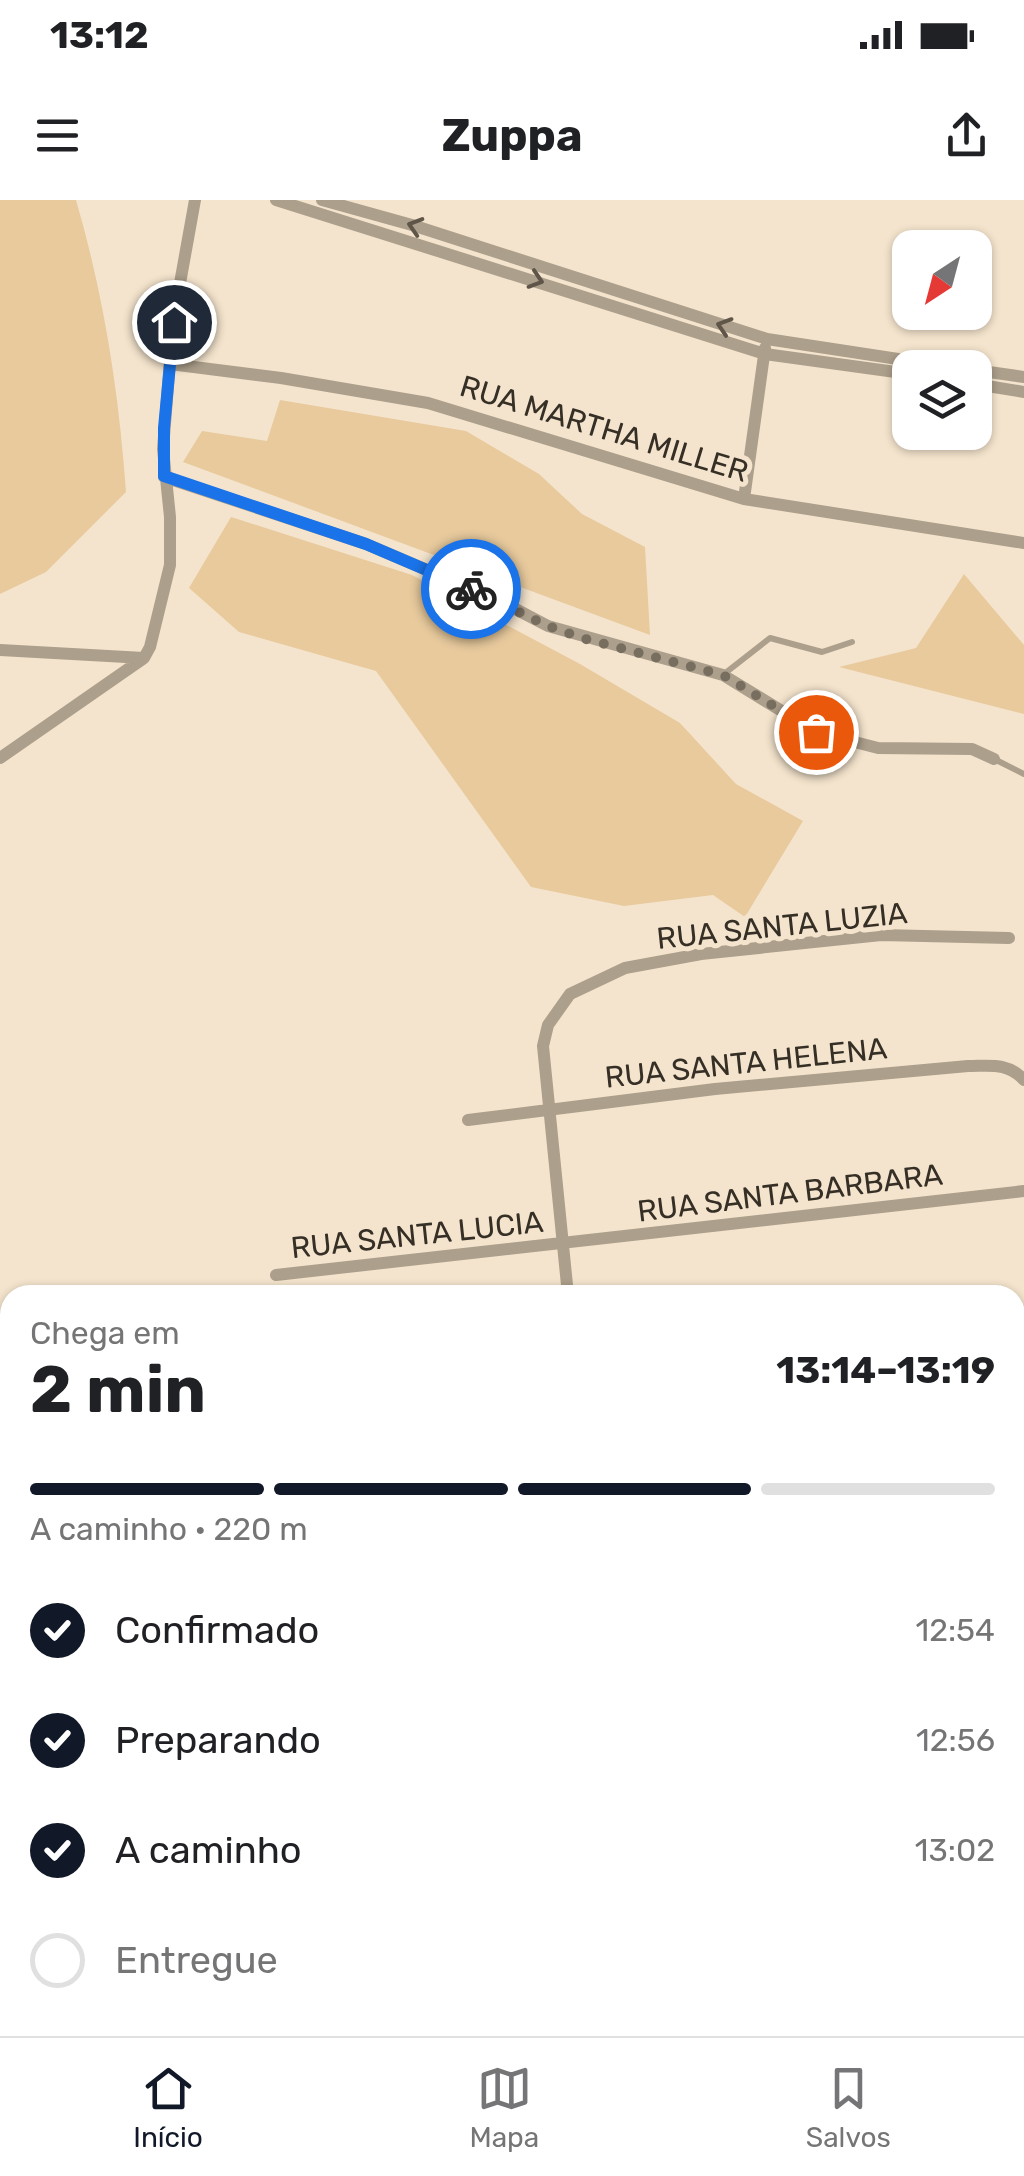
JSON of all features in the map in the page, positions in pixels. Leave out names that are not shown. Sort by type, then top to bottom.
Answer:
[{"type":"street","points":[[0,758],[144,658],[162,606],[170,565],[170,517],[164,476],[170,364],[182,261],[195,200]]},
{"type":"street","points":[[276,200],[766,346],[892,370]]},
{"type":"street","points":[[322,200],[412,225],[766,346],[892,360]]},
{"type":"street","points":[[744,500],[766,346]]},
{"type":"street","name":"RUA MARTHA MILLER","points":[[170,364],[281,378],[444,407],[744,500],[1024,543]]},
{"type":"street","points":[[992,372],[1024,377]]},
{"type":"street","points":[[992,387],[1024,392]]},
{"type":"street","points":[[164,476],[366,544],[548,626],[723,675],[816,732],[878,748],[972,748],[994,759]]},
{"type":"street","points":[[0,650],[144,658]]},
{"type":"street","name":"RUA SANTA LUZIA","points":[[567,1285],[543,1046],[548,1025],[570,994],[625,968],[702,954],[881,936],[1009,938]]},
{"type":"street","name":"RUA SANTA HELENA","points":[[468,1120],[716,1089],[968,1066],[1003,1066],[1024,1080]]},
{"type":"street","name":"RUA SANTA BARBARA","points":[[562,1244],[1024,1191]]},
{"type":"street","name":"RUA SANTA LUCIA","points":[[276,1275],[562,1244]]},
{"type":"lane","points":[[723,675],[770,638],[822,652],[852,642]]},
{"type":"lane","points":[[994,759],[1024,774]]},
{"type":"shaded area","points":[[0,200],[76,200],[109,345],[126,492],[46,572],[0,594]]},
{"type":"shaded area","points":[[280,400],[466,431],[539,474],[582,514],[645,547],[650,635],[183,462],[202,431],[267,441]]},
{"type":"shaded area","points":[[231,517],[412,575],[580,664],[680,723],[736,784],[803,821],[745,917],[713,895],[624,906],[531,887],[376,671],[239,632],[189,588]]},
{"type":"shaded area","points":[[964,574],[1024,645],[1024,714],[839,667],[916,648]]},
{"type":"way so far","points":[[471,589],[582,638],[723,675],[816,732]]},
{"type":"route","points":[[174,322],[164,428],[164,476],[366,544],[471,589]]}]
